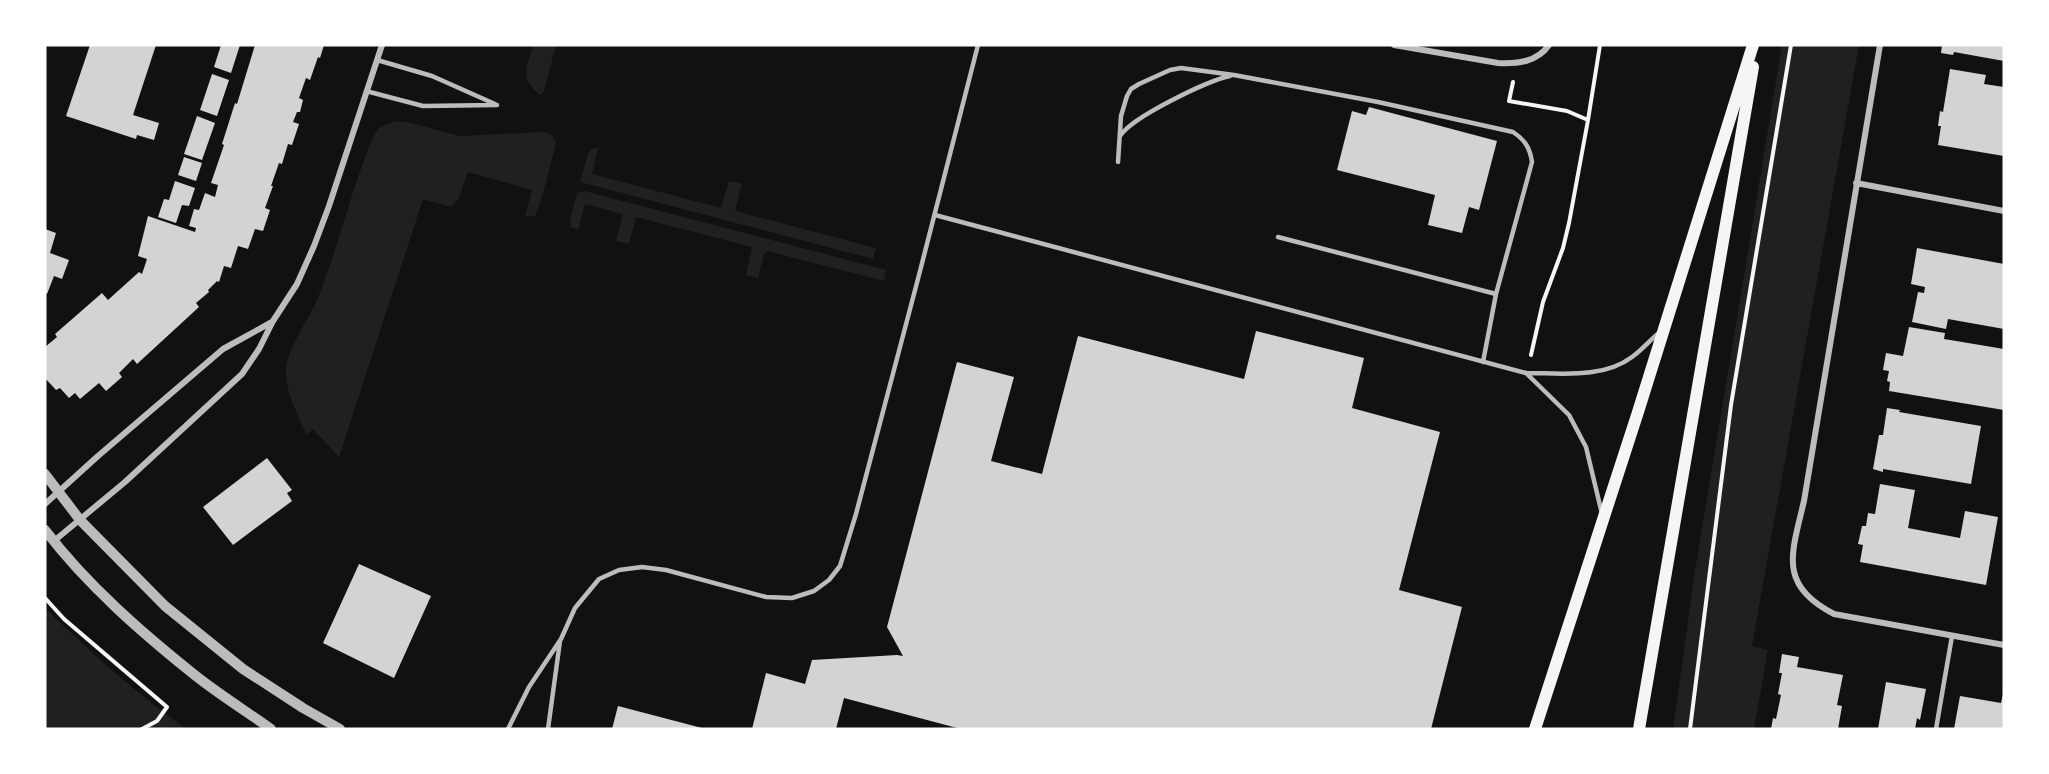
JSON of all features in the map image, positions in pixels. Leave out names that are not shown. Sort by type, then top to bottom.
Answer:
[{"type":"main road","points":[[1535,729],[1755,45]]},
{"type":"main road","points":[[1639,729],[1755,45]]},
{"type":"street","points":[[54,541],[125,482],[242,374],[259,349],[273,321],[297,284],[314,246],[382,45]]},
{"type":"street","points":[[1394,45],[1516,64],[1535,58],[1549,45]]},
{"type":"street","points":[[1880,45],[1804,501],[1791,561],[1796,580],[1806,595],[1818,606],[1834,614],[2004,645]]},
{"type":"street","points":[[1856,183],[2004,211]]},
{"type":"street","points":[[45,504],[223,348],[273,321]]},
{"type":"street","points":[[45,474],[80,520],[165,606],[243,669],[340,729]]},
{"type":"street","points":[[45,530],[93,584],[144,632],[196,676],[271,729]]},
{"type":"lane","points":[[508,729],[529,687],[561,639],[575,608],[599,579],[619,570],[642,567],[666,570],[766,597],[792,598],[813,591],[829,580],[840,566],[935,215],[978,45]]},
{"type":"lane","points":[[366,91],[423,106],[497,105],[432,76],[377,60]]},
{"type":"lane","points":[[1118,162],[1124,104],[1131,89],[1170,70],[1181,68],[1233,75],[1378,102],[1513,132],[1522,138],[1532,162],[1496,294],[1483,362]]},
{"type":"lane","points":[[1119,138],[1130,125],[1192,90],[1215,79],[1233,75]]},
{"type":"lane","points":[[935,215],[1526,373],[1580,373],[1609,368],[1630,359],[1664,328]]},
{"type":"lane","points":[[1278,237],[1496,294]]},
{"type":"lane","points":[[1526,373],[1569,415],[1586,447],[1603,519]]},
{"type":"lane","points":[[1936,729],[1952,636]]},
{"type":"lane","points":[[548,729],[561,639]]},
{"type":"path","points":[[1526,373],[1543,303],[1563,248],[1569,223],[1600,45]]},
{"type":"path","points":[[1690,729],[1731,405],[1791,45]]},
{"type":"path","points":[[1516,64],[1509,101],[1567,111],[1588,120]]},
{"type":"path","points":[[45,598],[64,619],[168,708],[157,721],[142,729]]},
{"type":"shaded area","points":[[534,45],[556,45],[544,91],[540,95],[530,84],[526,72]]},
{"type":"shaded area","points":[[1782,45],[1859,45],[1752,646],[1768,650],[1754,729],[1673,729],[1695,571]]},
{"type":"shaded area","points":[[395,121],[460,136],[544,132],[551,134],[556,143],[535,216],[525,217],[532,190],[468,172],[459,198],[451,207],[423,199],[339,457],[313,429],[306,435],[290,395],[286,370],[291,350],[315,304],[326,275],[374,135],[380,127]]},
{"type":"shaded area","points":[[598,148],[592,174],[721,208],[729,181],[742,184],[735,211],[876,248],[873,259],[580,182],[588,154],[591,149]]},
{"type":"shaded area","points":[[584,191],[886,270],[884,281],[767,251],[764,254],[758,278],[746,275],[752,247],[636,217],[629,244],[616,241],[623,214],[585,204],[578,230],[571,227],[570,219],[577,193]]},
{"type":"shaded area","points":[[45,608],[113,671],[186,729],[45,729]]},
{"type":"building","points":[[90,45],[156,45],[133,115],[159,123],[154,140],[137,135],[136,139],[66,116]]},
{"type":"building","points":[[221,45],[240,45],[231,73],[214,67]]},
{"type":"building","points":[[255,45],[324,45],[310,80],[306,78],[299,98],[303,100],[300,112],[297,112],[293,122],[299,124],[292,145],[288,144],[282,164],[279,163],[271,186],[273,186],[265,208],[270,210],[263,231],[255,229],[248,249],[238,246],[231,268],[224,266],[219,282],[217,281],[208,290],[209,292],[196,303],[199,307],[137,364],[133,359],[119,373],[122,377],[106,391],[99,383],[80,399],[75,393],[69,398],[60,388],[56,390],[45,378],[45,347],[57,337],[55,334],[102,293],[108,300],[139,272],[142,274],[147,259],[138,256],[148,216],[195,232],[196,228],[189,226],[194,209],[199,210],[205,193],[215,197],[218,185],[211,183]]},
{"type":"building","points":[[1942,45],[2004,45],[2004,61],[1954,52],[1953,55],[1941,53]]},
{"type":"building","points":[[1950,69],[1986,75],[1984,84],[2004,87],[2004,156],[1938,145],[1941,126],[1938,126],[1940,111],[1943,112]]},
{"type":"building","points":[[212,74],[229,80],[217,116],[200,110]]},
{"type":"building","points":[[1369,107],[1497,141],[1479,210],[1469,207],[1462,233],[1428,225],[1435,195],[1337,170],[1352,111],[1366,115]]},
{"type":"building","points":[[197,116],[215,123],[202,160],[184,154]]},
{"type":"building","points":[[184,157],[202,163],[196,181],[178,175]]},
{"type":"building","points":[[175,181],[195,188],[189,206],[182,205],[176,223],[158,217],[164,199],[169,200]]},
{"type":"building","points":[[45,229],[56,233],[50,253],[69,260],[62,279],[54,276],[47,294],[45,293]]},
{"type":"building","points":[[1917,248],[2004,264],[2004,329],[1948,319],[1946,329],[1912,322],[1918,292],[1924,293],[1925,287],[1911,284]]},
{"type":"building","points":[[1909,327],[1945,333],[1944,339],[2004,349],[2004,410],[1889,391],[1890,382],[1887,381],[1889,371],[1883,370],[1886,353],[1903,356]]},
{"type":"building","points":[[1256,331],[1364,358],[1352,408],[1440,432],[1399,590],[1462,607],[1431,729],[961,729],[844,698],[836,729],[752,729],[766,673],[805,684],[812,660],[903,656],[887,627],[957,362],[1014,377],[991,461],[1042,474],[1078,336],[1244,379]]},
{"type":"building","points":[[1887,408],[1981,426],[1971,484],[1873,469],[1879,435],[1883,435]]},
{"type":"building","points":[[267,458],[292,490],[287,493],[292,501],[233,545],[203,507]]},
{"type":"building","points":[[1880,484],[1915,490],[1908,528],[1960,538],[1965,511],[1998,517],[1986,585],[1860,562],[1863,545],[1858,544],[1862,526],[1866,526],[1868,513],[1875,514]]},
{"type":"building","points":[[359,564],[431,596],[394,678],[323,643]]},
{"type":"building","points":[[1782,654],[1799,657],[1797,667],[1843,675],[1837,705],[1842,706],[1838,729],[1771,729],[1773,718],[1776,719],[1781,695],[1778,694],[1782,673],[1779,673]]},
{"type":"building","points":[[1886,682],[1926,689],[1920,720],[1917,718],[1915,729],[1878,729]]},
{"type":"building","points":[[2003,694],[2004,729],[1954,729],[1960,696],[2001,703]]},
{"type":"building","points":[[618,706],[702,728],[702,729],[612,729]]}]
